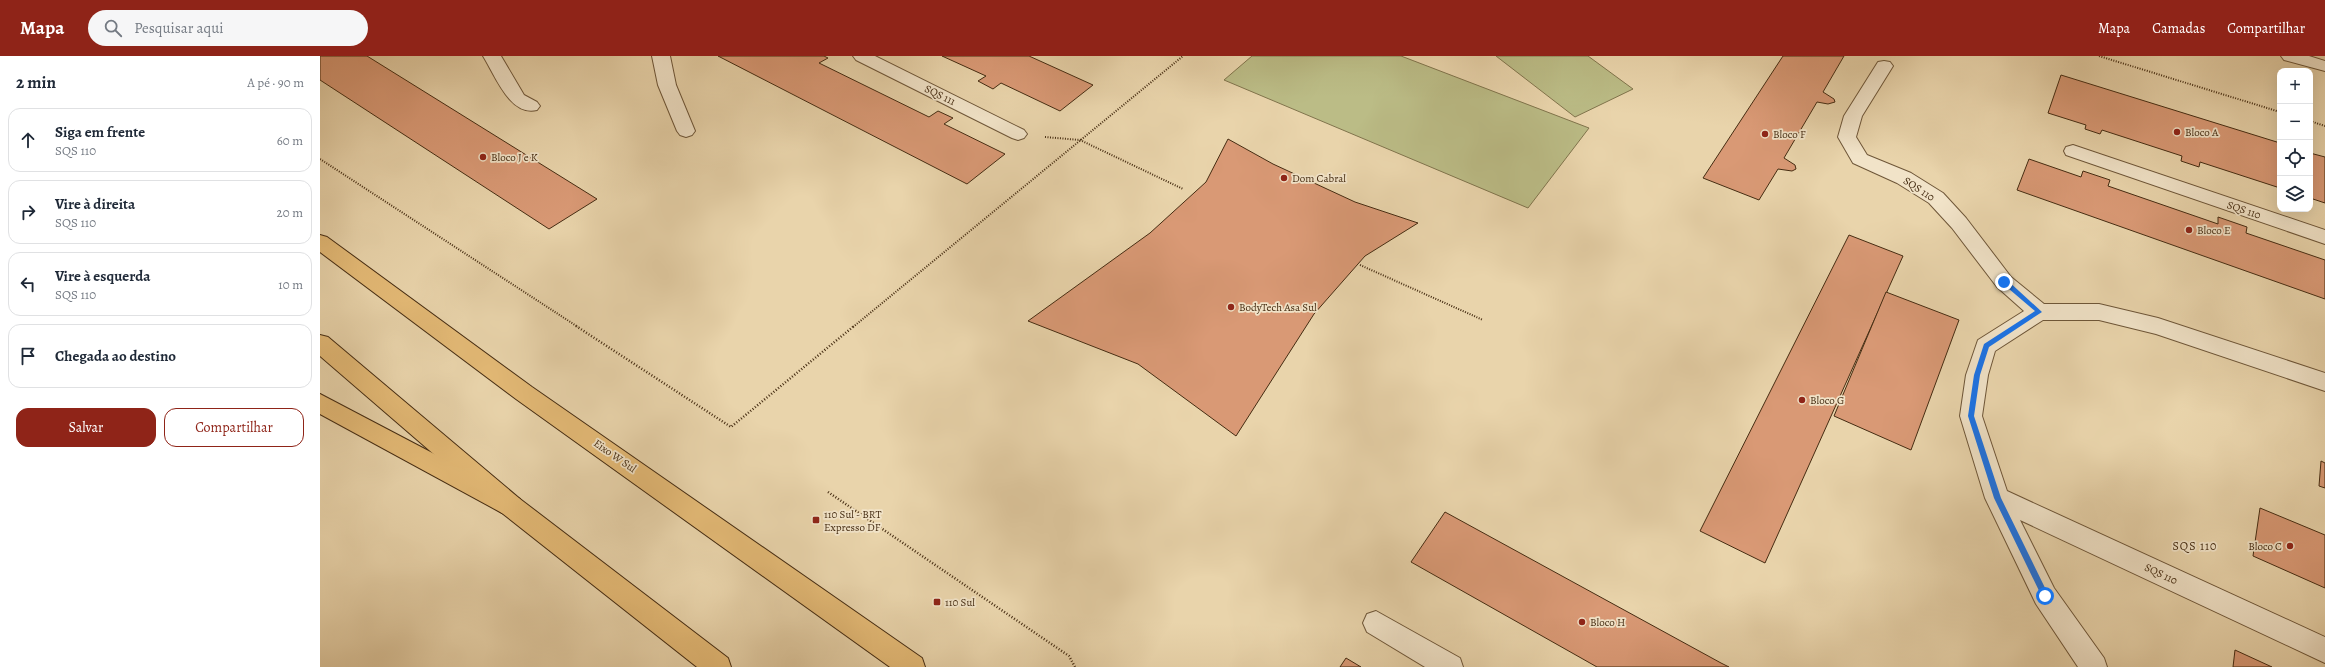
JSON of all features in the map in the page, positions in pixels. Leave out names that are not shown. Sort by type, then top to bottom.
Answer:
[{"type":"main road","name":"Eixo W Sul","points":[[320,242],[524,392],[912,667]]},
{"type":"main road","points":[[320,344],[511,506],[718,667]]},
{"type":"main road","points":[[320,403],[511,506]]},
{"type":"street","points":[[492,56],[517,99],[531,106]]},
{"type":"street","points":[[660,56],[670,97],[686,131]]},
{"type":"street","name":"SQS 111","points":[[862,56],[1018,134]]},
{"type":"street","points":[[2290,56],[2325,66]]},
{"type":"street","name":"SQS 110","points":[[1884,66],[1853,116],[1847,137],[1860,159],[1904,178],[1936,198],[1959,223],[2004,282],[2039,312]]},
{"type":"street","name":"SQS 110","points":[[2073,151],[2325,238]]},
{"type":"street","points":[[2094,667],[2045,596],[1997,498],[1971,416],[1977,375],[1986,346],[2039,312],[2098,312],[2158,326],[2325,382]]},
{"type":"street","name":"SQS 110","points":[[1997,498],[2325,650]]},
{"type":"street","points":[[1376,623],[1450,667]]},
{"type":"path","points":[[320,159],[731,427],[1182,56]]},
{"type":"path","points":[[2099,56],[2277,111]]},
{"type":"path","points":[[2313,122],[2325,126]]},
{"type":"path","points":[[1018,134],[1080,140],[1183,189]]},
{"type":"path","points":[[1360,265],[1483,320]]},
{"type":"path","points":[[828,492],[1070,656],[1076,667]]},
{"type":"green space","points":[[1252,56],[1401,56],[1589,128],[1528,208],[1224,80]]},
{"type":"green space","points":[[1496,56],[1588,56],[1633,89],[1575,117]]},
{"type":"building","name":"Bloco J e K","points":[[320,56],[367,56],[597,199],[549,229],[320,80]]},
{"type":"building","points":[[718,56],[824,56],[828,58],[819,63],[929,117],[938,111],[953,118],[944,124],[1005,154],[967,184]]},
{"type":"building","points":[[942,56],[1029,56],[1093,85],[1060,111],[1001,83],[993,89],[978,81],[986,76]]},
{"type":"building","name":"Bloco F","points":[[1783,56],[1844,56],[1823,92],[1834,99],[1835,102],[1828,104],[1817,102],[1784,158],[1795,165],[1796,169],[1792,171],[1778,169],[1759,200],[1703,178]]},
{"type":"building","name":"Bloco A","points":[[2061,75],[2277,142],[2277,187],[2200,162],[2199,167],[2181,161],[2182,156],[2102,130],[2100,134],[2085,129],[2086,125],[2048,113]]},
{"type":"building","points":[[1228,139],[1273,164],[1355,202],[1418,223],[1365,256],[1314,314],[1236,436],[1138,364],[1028,321],[1150,233],[1206,182]]},
{"type":"building","points":[[2313,154],[2325,157],[2325,203],[2313,199]]},
{"type":"building","name":"Bloco E","points":[[2029,159],[2081,177],[2083,171],[2110,180],[2108,186],[2218,224],[2218,217],[2247,227],[2246,233],[2325,260],[2325,299],[2017,190]]},
{"type":"building","name":"Bloco G","points":[[1849,235],[1903,256],[1765,563],[1700,531]]},
{"type":"building","points":[[1886,292],[1959,320],[1911,450],[1834,416]]},
{"type":"building","points":[[2321,461],[2325,463],[2325,488],[2319,486]]},
{"type":"building","name":"Bloco C","points":[[2260,508],[2325,535],[2325,588],[2253,556]]},
{"type":"building","name":"Bloco H","points":[[1445,512],[1729,667],[1597,667],[1411,562]]},
{"type":"building","points":[[2235,650],[2272,667],[2233,667]]},
{"type":"building","points":[[1346,658],[1361,667],[1340,667]]},
{"type":"place","name":"Bloco A","points":[[2177,132]]},
{"type":"place","name":"Bloco F","points":[[1765,134]]},
{"type":"place","name":"Bloco J e K","points":[[483,157]]},
{"type":"place","name":"Dom Cabral","points":[[1284,178]]},
{"type":"place","name":"Bloco E","points":[[2189,230]]},
{"type":"place","name":"BodyTech Asa Sul","points":[[1231,307]]},
{"type":"place","name":"Bloco G","points":[[1802,400]]},
{"type":"place","name":"110 Sul - BRT Expresso DF","points":[[816,520]]},
{"type":"place","name":"Bloco C","points":[[2290,546]]},
{"type":"place","name":"110 Sul","points":[[937,602]]},
{"type":"place","name":"Bloco H","points":[[1582,622]]},
{"type":"district","name":"SQS 110","points":[[2195,546]]},
{"type":"route","points":[[2004,282],[2039,312],[1986,346],[1977,375],[1971,416],[1997,498],[2045,596]]}]
